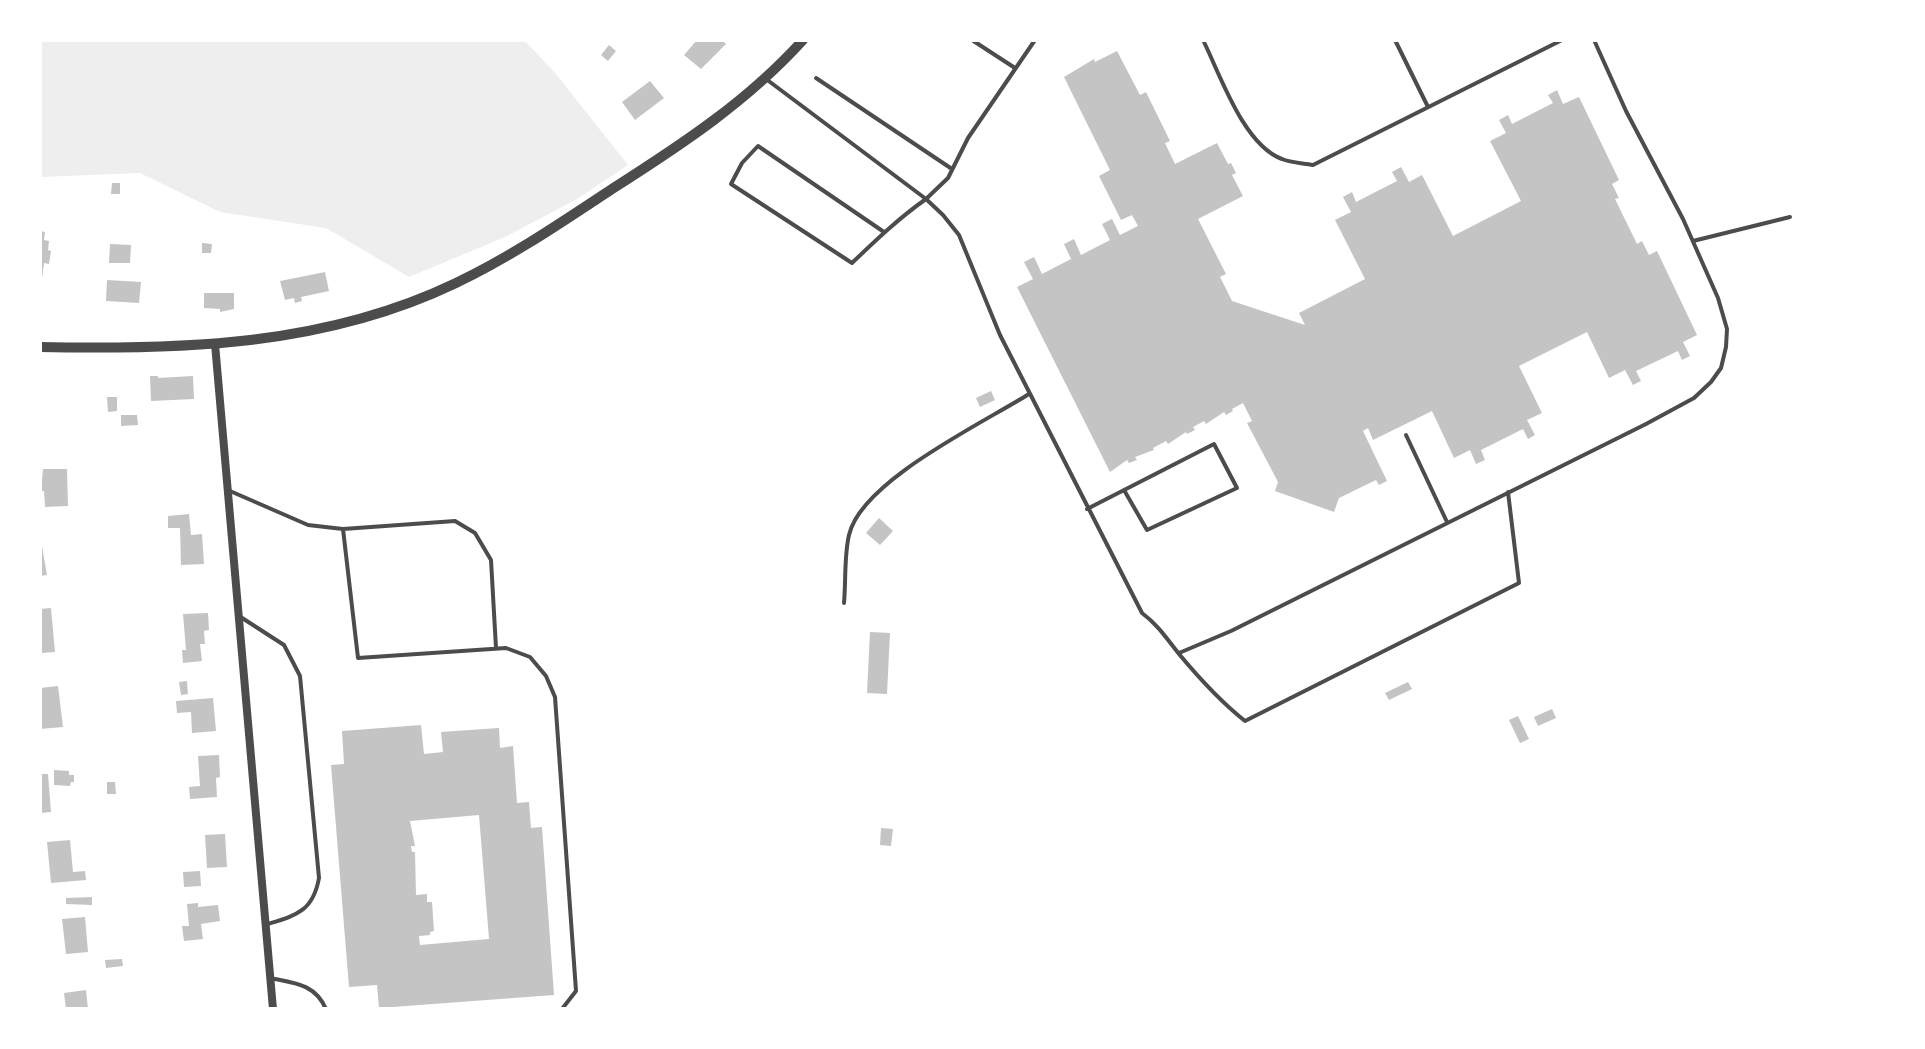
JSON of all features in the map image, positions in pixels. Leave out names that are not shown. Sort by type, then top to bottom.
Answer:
[{"type":"street","points":[[40,347],[156,348],[215,344],[335,326],[403,305],[456,283],[567,219],[665,155],[714,121],[765,78],[801,41]]},
{"type":"street","points":[[215,344],[273,1009]]},
{"type":"lane","points":[[972,40],[1015,68]]},
{"type":"lane","points":[[884,232],[758,146],[742,163],[731,184],[852,263],[948,178],[968,138],[1035,40]]},
{"type":"lane","points":[[1178,40],[1213,40]]},
{"type":"lane","points":[[1395,40],[1428,107]]},
{"type":"lane","points":[[1204,42],[1236,109],[1255,140],[1281,159],[1313,165],[1562,40]]},
{"type":"lane","points":[[1179,653],[1231,631],[1646,424],[1694,398],[1721,368],[1727,329],[1718,298],[1594,40]]},
{"type":"lane","points":[[765,78],[926,199],[959,235],[1000,335],[1142,613],[1160,627],[1179,653],[1228,707],[1245,721],[1519,583],[1508,492]]},
{"type":"lane","points":[[816,78],[952,169]]},
{"type":"lane","points":[[1693,241],[1790,217]]},
{"type":"lane","points":[[844,603],[849,534],[868,500],[898,475],[1029,394]]},
{"type":"lane","points":[[1406,435],[1447,522]]},
{"type":"lane","points":[[1087,509],[1124,490],[1214,444],[1237,488],[1147,530],[1124,490]]},
{"type":"lane","points":[[228,490],[308,525],[343,529],[455,521],[475,533],[491,560],[496,648]]},
{"type":"lane","points":[[343,529],[358,658],[506,648],[530,657],[546,676],[555,697],[576,991],[562,1009]]},
{"type":"lane","points":[[239,615],[284,645],[300,676],[319,878],[316,895],[300,914],[266,924]]},
{"type":"lane","points":[[270,978],[299,984],[320,995],[326,1009]]},
{"type":"shaded area","points":[[40,40],[524,40],[556,74],[628,165],[577,199],[505,237],[409,277],[326,228],[220,212],[140,173],[40,177]]},
{"type":"building","points":[[697,40],[722,40],[726,44],[701,69],[684,55]]},
{"type":"building","points":[[609,45],[616,51],[608,61],[601,55]]},
{"type":"building","points":[[1117,51],[1140,95],[1146,92],[1170,141],[1165,143],[1175,164],[1217,143],[1236,173],[1232,175],[1243,196],[1198,219],[1226,274],[1220,277],[1232,301],[1305,325],[1299,313],[1365,279],[1335,220],[1351,212],[1343,197],[1352,192],[1356,202],[1397,181],[1392,172],[1401,167],[1409,182],[1422,175],[1453,236],[1521,201],[1490,141],[1506,133],[1499,120],[1508,115],[1512,124],[1553,103],[1548,95],[1557,90],[1563,104],[1579,97],[1619,180],[1612,184],[1619,198],[1615,199],[1637,244],[1642,241],[1649,255],[1657,251],[1697,335],[1683,342],[1690,356],[1682,360],[1678,351],[1636,371],[1641,381],[1633,385],[1625,370],[1609,378],[1587,332],[1519,366],[1542,413],[1527,420],[1535,435],[1528,439],[1523,429],[1481,450],[1485,460],[1476,464],[1470,450],[1454,458],[1432,411],[1373,440],[1368,428],[1363,431],[1387,481],[1379,485],[1376,480],[1339,498],[1334,512],[1275,491],[1278,482],[1247,423],[1252,421],[1243,403],[1226,415],[1224,412],[1206,424],[1204,421],[1193,427],[1195,430],[1168,444],[1166,441],[1154,450],[1135,457],[1137,460],[1129,463],[1127,460],[1110,472],[1017,287],[1033,279],[1024,262],[1034,257],[1042,274],[1071,259],[1064,244],[1074,239],[1081,255],[1110,240],[1102,224],[1112,219],[1120,235],[1138,226],[1132,215],[1121,220],[1099,176],[1110,170],[1064,77],[1094,59],[1095,62]]},
{"type":"building","points":[[650,81],[664,98],[635,120],[622,102]]},
{"type":"building","points":[[112,183],[120,183],[120,194],[111,194]]},
{"type":"building","points":[[40,231],[45,232],[44,240],[49,241],[48,250],[51,251],[49,264],[44,263],[42,278]]},
{"type":"building","points":[[202,243],[212,244],[211,253],[202,253]]},
{"type":"building","points":[[110,244],[131,245],[130,263],[109,263]]},
{"type":"building","points":[[325,272],[329,291],[301,297],[302,301],[295,303],[294,298],[285,300],[280,281]]},
{"type":"building","points":[[107,280],[141,282],[139,303],[106,301]]},
{"type":"building","points":[[204,293],[234,293],[234,309],[220,312],[220,309],[204,308]]},
{"type":"building","points":[[150,376],[193,376],[194,399],[151,401]]},
{"type":"building","points":[[991,391],[995,400],[980,407],[976,398]]},
{"type":"building","points":[[107,397],[117,397],[117,411],[108,412]]},
{"type":"building","points":[[121,415],[137,415],[138,425],[121,426]]},
{"type":"building","points":[[43,469],[67,469],[68,506],[45,507],[44,491],[41,491]]},
{"type":"building","points":[[189,514],[191,535],[202,534],[204,564],[181,565],[180,528],[168,528],[168,516]]},
{"type":"building","points":[[879,518],[893,531],[880,545],[866,533]]},
{"type":"building","points":[[40,535],[47,575],[40,576]]},
{"type":"building","points":[[51,608],[55,652],[40,653],[40,609]]},
{"type":"building","points":[[208,613],[209,630],[204,631],[205,644],[200,644],[202,661],[183,663],[182,650],[186,650],[183,614]]},
{"type":"building","points":[[870,632],[890,633],[887,694],[867,693]]},
{"type":"building","points":[[187,681],[188,694],[181,695],[179,682]]},
{"type":"building","points":[[1408,682],[1412,689],[1389,700],[1385,693]]},
{"type":"building","points":[[58,686],[63,727],[40,729],[40,688]]},
{"type":"building","points":[[213,698],[216,731],[192,733],[191,712],[177,713],[176,701]]},
{"type":"building","points":[[1552,709],[1556,718],[1538,726],[1534,717]]},
{"type":"building","points":[[1518,716],[1529,739],[1520,743],[1509,720]]},
{"type":"building","points":[[421,725],[424,754],[443,752],[441,732],[499,728],[500,748],[513,746],[517,803],[529,802],[531,828],[542,827],[554,995],[379,1008],[377,985],[349,987],[331,765],[344,764],[342,731]],"holes":[[[479,815],[489,939],[420,945],[419,936],[430,935],[434,931],[432,902],[427,902],[427,894],[416,895],[415,852],[412,852],[411,846],[415,846],[410,821]]]},
{"type":"building","points":[[219,755],[217,797],[190,799],[189,787],[200,786],[198,756]]},
{"type":"building","points":[[54,770],[69,771],[69,775],[74,775],[74,782],[70,786],[54,785]]},
{"type":"building","points":[[40,774],[48,774],[51,812],[40,813]]},
{"type":"building","points":[[107,782],[115,782],[116,794],[107,794]]},
{"type":"building","points":[[881,828],[893,829],[891,846],[880,845]]},
{"type":"building","points":[[225,834],[227,867],[207,868],[205,835]]},
{"type":"building","points":[[70,840],[73,872],[85,871],[86,880],[51,883],[47,842]]},
{"type":"building","points":[[200,871],[201,886],[184,887],[183,872]]},
{"type":"building","points":[[92,897],[92,905],[66,904],[66,898]]},
{"type":"building","points":[[198,903],[198,907],[218,905],[220,921],[201,924],[203,939],[184,941],[182,926],[189,926],[187,904]]},
{"type":"building","points":[[85,917],[88,952],[66,954],[62,919]]},
{"type":"building","points":[[122,959],[123,966],[106,968],[105,960]]},
{"type":"building","points":[[86,990],[88,1009],[66,1009],[64,993]]}]
